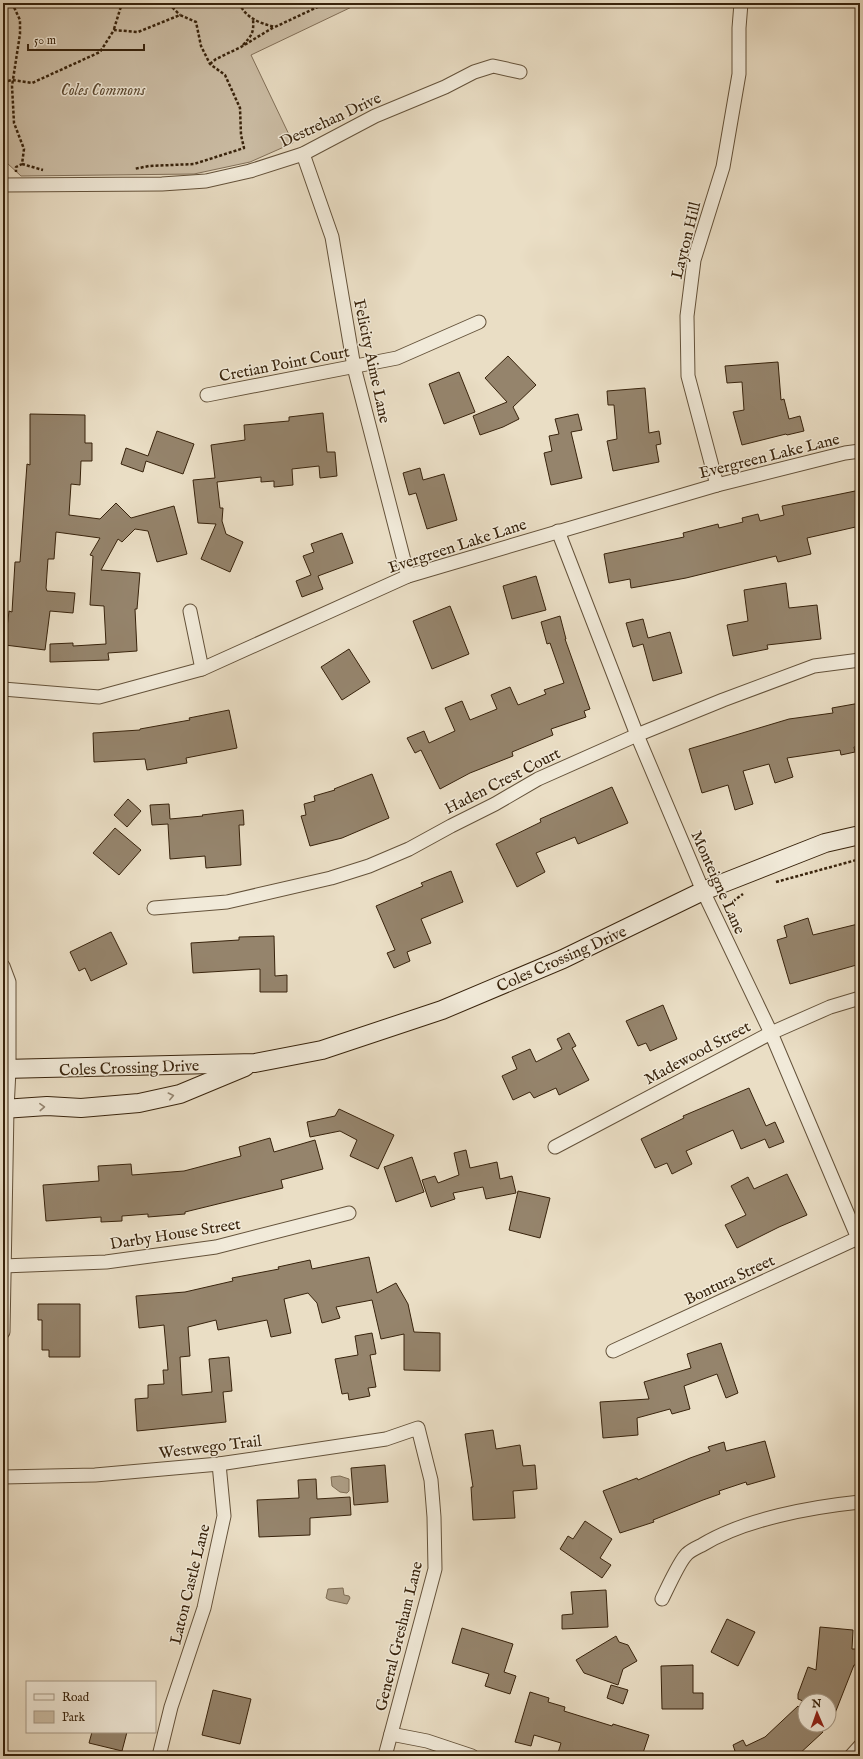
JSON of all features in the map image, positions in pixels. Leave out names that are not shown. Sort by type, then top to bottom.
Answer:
[{"type":"street","name":"Layton Hill","points":[[717,484],[688,376],[687,316],[694,260],[724,167],[739,74],[741,3]]},
{"type":"street","name":"Destrehan Drive","points":[[9,185],[162,184],[206,181],[250,171],[303,154],[375,116],[445,87],[474,72],[493,66],[520,72]]},
{"type":"street","name":"Felicity Aime Lane","points":[[303,154],[332,237],[354,367],[408,576]]},
{"type":"street","name":"Cretian Point Court","points":[[207,395],[397,358],[479,322]]},
{"type":"street","name":"Evergreen Lake Lane","points":[[3,689],[99,697],[202,669],[408,576],[717,484],[845,453],[860,451]]},
{"type":"street","name":"Monteigne Lane","points":[[558,531],[636,735],[703,892],[771,1033],[860,1239]]},
{"type":"street","points":[[190,611],[202,669]]},
{"type":"street","name":"Haden Crest Court","points":[[154,908],[227,902],[331,878],[369,866],[409,849],[496,804],[538,779],[636,735],[814,666],[860,660]]},
{"type":"street","name":"Coles Crossing Drive","points":[[6,1070],[255,1063],[322,1050],[442,1010],[563,959],[703,892],[824,843],[860,835]]},
{"type":"street","points":[[3,966],[9,982],[5,1109],[3,1332]]},
{"type":"street","name":"Madewood Street","points":[[555,1147],[771,1033],[830,1007],[860,998]]},
{"type":"street","name":"Coles Crossing Drive","points":[[5,1109],[47,1106],[81,1108],[139,1104],[180,1094],[255,1063]]},
{"type":"street","name":"Darby House Street","points":[[4,1266],[106,1262],[216,1247],[349,1213]]},
{"type":"street","name":"Bontura Street","points":[[613,1351],[860,1239]]},
{"type":"street","name":"Westwego Trail","points":[[3,1477],[95,1475],[219,1464],[386,1439],[418,1428]]},
{"type":"street","name":"General Gresham Lane","points":[[385,1756],[435,1569],[431,1480],[418,1428]]},
{"type":"street","name":"Laton Castle Lane","points":[[159,1756],[171,1707],[204,1608],[224,1516],[219,1464]]},
{"type":"street","points":[[662,1599],[686,1554],[710,1540],[739,1528],[777,1517],[831,1505],[860,1502]]},
{"type":"street","points":[[391,1734],[427,1741],[472,1756]]},
{"type":"street","points":[[851,1756],[860,1746]]},
{"type":"path","points":[[12,3],[20,20],[20,34],[12,80],[14,123],[24,149],[22,164]]},
{"type":"path","points":[[3,82],[12,80],[32,83],[100,52],[114,30],[122,3]]},
{"type":"path","points":[[128,169],[149,166],[194,164],[244,148],[241,135],[240,108],[225,75],[210,64],[201,46],[196,22],[180,15],[170,3]]},
{"type":"path","points":[[238,3],[243,11],[252,19],[274,27]]},
{"type":"path","points":[[210,64],[216,59],[241,47],[274,27],[326,3]]},
{"type":"path","points":[[114,30],[138,32],[180,15]]},
{"type":"path","points":[[241,47],[251,37],[254,30],[252,19]]},
{"type":"path","points":[[9,185],[16,167],[22,164],[43,170],[50,170]]},
{"type":"path","points":[[771,883],[860,859]]},
{"type":"path","points":[[714,913],[736,900],[744,893]]},
{"type":"green space","name":"Coles Commons","points":[[3,3],[360,3],[251,55],[293,143],[250,162],[194,174],[21,176],[7,163],[6,58]]},
{"type":"shaded area","points":[[340,1476],[349,1479],[349,1491],[347,1493],[340,1492],[332,1486],[331,1477]]},
{"type":"shaded area","points":[[343,1588],[344,1595],[349,1596],[350,1598],[347,1604],[326,1598],[328,1589]]},
{"type":"building","points":[[508,356],[536,385],[513,407],[519,419],[503,427],[480,435],[473,416],[507,402],[485,378]]},
{"type":"building","points":[[778,362],[781,400],[784,399],[789,419],[800,416],[804,431],[742,445],[733,412],[744,410],[742,382],[727,383],[725,366]]},
{"type":"building","points":[[459,372],[475,412],[444,424],[429,384]]},
{"type":"building","points":[[645,388],[649,433],[659,431],[661,444],[656,445],[659,462],[613,471],[607,441],[617,439],[614,405],[608,405],[607,391]]},
{"type":"building","points":[[323,413],[327,452],[335,452],[337,476],[320,478],[319,466],[292,469],[293,485],[274,487],[274,481],[261,482],[261,477],[217,482],[220,508],[223,508],[222,521],[226,534],[243,542],[230,572],[201,559],[216,524],[198,523],[193,480],[215,478],[211,445],[245,440],[244,425],[289,421],[289,417]]},
{"type":"building","points":[[30,414],[85,415],[85,443],[92,443],[92,461],[81,461],[80,485],[71,484],[69,515],[100,519],[116,503],[131,518],[174,506],[187,554],[157,562],[148,531],[135,529],[122,542],[118,539],[101,570],[140,573],[137,609],[135,609],[137,651],[108,653],[109,660],[50,662],[50,644],[73,643],[73,646],[106,644],[104,606],[90,605],[93,556],[90,555],[100,538],[56,532],[54,559],[48,559],[46,588],[47,591],[75,593],[73,613],[50,611],[45,650],[5,645],[9,611],[12,612],[15,562],[20,562],[27,464],[30,465]]},
{"type":"building","points":[[578,414],[582,430],[571,432],[582,478],[551,485],[544,453],[552,451],[549,436],[559,434],[555,419]]},
{"type":"building","points":[[157,431],[194,444],[183,474],[146,461],[143,472],[121,464],[126,448],[148,456]]},
{"type":"building","points":[[420,468],[423,480],[444,474],[457,520],[427,529],[416,493],[409,495],[403,473]]},
{"type":"building","points":[[860,490],[860,526],[807,538],[811,554],[778,562],[776,556],[686,578],[631,588],[630,579],[609,583],[604,554],[684,537],[683,533],[718,524],[719,528],[743,522],[742,518],[758,514],[760,521],[784,515],[782,506]]},
{"type":"building","points":[[342,533],[353,563],[318,576],[323,589],[302,597],[296,581],[311,575],[303,556],[314,552],[311,544]]},
{"type":"building","points":[[536,576],[546,610],[512,619],[503,586]]},
{"type":"building","points":[[786,583],[789,608],[817,605],[821,639],[767,645],[768,649],[733,656],[727,625],[748,621],[744,590]]},
{"type":"building","points":[[450,606],[469,654],[432,669],[413,621]]},
{"type":"building","points":[[560,616],[565,639],[590,709],[584,711],[586,717],[551,729],[553,735],[512,752],[513,756],[470,773],[440,789],[421,750],[415,753],[407,738],[424,731],[429,743],[455,731],[445,708],[462,701],[470,720],[497,709],[491,695],[510,687],[518,705],[546,694],[544,690],[564,683],[550,643],[547,644],[541,622]]},
{"type":"building","points":[[643,619],[648,638],[670,632],[682,673],[653,681],[643,644],[633,647],[626,623]]},
{"type":"building","points":[[349,649],[370,682],[342,700],[321,667]]},
{"type":"building","points":[[860,703],[860,746],[854,747],[855,752],[841,755],[840,750],[787,758],[793,777],[775,783],[769,764],[743,771],[753,804],[735,810],[728,785],[702,793],[689,749],[789,719],[833,713],[832,708]]},
{"type":"building","points":[[229,710],[237,748],[186,758],[187,763],[147,770],[145,759],[94,762],[93,733],[140,730],[190,720],[189,718]]},
{"type":"building","points":[[372,774],[389,818],[342,838],[310,846],[301,816],[306,815],[304,804],[315,801],[314,796],[335,790],[334,789]]},
{"type":"building","points":[[612,787],[628,823],[578,844],[575,837],[536,853],[545,872],[517,887],[496,844],[541,822],[540,819]]},
{"type":"building","points":[[128,799],[141,811],[127,827],[114,815]]},
{"type":"building","points":[[169,804],[170,819],[243,810],[244,825],[239,825],[241,865],[206,868],[205,856],[170,859],[168,824],[152,825],[150,805]]},
{"type":"building","points":[[115,828],[141,850],[119,875],[93,853]]},
{"type":"building","points":[[451,871],[463,902],[421,919],[431,943],[407,952],[410,961],[394,968],[387,953],[395,950],[376,906],[423,886],[421,883]]},
{"type":"building","points":[[808,918],[813,935],[858,924],[860,932],[860,964],[790,984],[777,940],[787,937],[784,926]]},
{"type":"building","points":[[111,932],[127,964],[91,981],[85,968],[79,971],[70,952]]},
{"type":"building","points":[[274,936],[275,976],[287,975],[287,992],[260,992],[260,969],[193,973],[191,943],[239,940],[239,937]]},
{"type":"building","points":[[663,1005],[677,1039],[650,1051],[646,1043],[638,1046],[626,1021]]},
{"type":"building","points":[[569,1033],[576,1046],[572,1048],[589,1080],[559,1095],[556,1088],[534,1098],[530,1092],[513,1100],[502,1076],[517,1069],[512,1057],[530,1049],[536,1062],[562,1049],[557,1039]]},
{"type":"building","points":[[749,1088],[766,1126],[775,1122],[784,1142],[769,1148],[765,1139],[741,1149],[733,1130],[686,1151],[692,1164],[672,1174],[667,1163],[655,1168],[641,1139],[684,1118],[683,1116]]},
{"type":"building","points":[[339,1109],[394,1135],[378,1169],[350,1156],[357,1140],[340,1131],[310,1137],[307,1122],[335,1116]]},
{"type":"building","points":[[270,1138],[274,1152],[315,1140],[323,1169],[281,1180],[283,1188],[185,1212],[185,1214],[148,1217],[148,1214],[122,1216],[122,1221],[101,1222],[101,1217],[46,1221],[43,1185],[99,1181],[98,1166],[131,1164],[132,1175],[184,1171],[241,1156],[239,1147]]},
{"type":"building","points":[[466,1150],[470,1168],[497,1162],[500,1179],[512,1176],[516,1193],[486,1199],[483,1187],[453,1193],[455,1199],[431,1207],[422,1180],[435,1176],[438,1183],[459,1175],[454,1153]]},
{"type":"building","points":[[412,1157],[424,1192],[396,1202],[384,1167]]},
{"type":"building","points":[[787,1174],[807,1215],[737,1248],[725,1225],[746,1215],[731,1186],[748,1177],[754,1189]]},
{"type":"building","points":[[518,1191],[550,1198],[540,1238],[509,1230]]},
{"type":"building","points":[[369,1257],[377,1293],[396,1283],[408,1304],[414,1332],[440,1333],[440,1371],[404,1370],[404,1334],[381,1339],[372,1300],[336,1307],[340,1318],[322,1323],[317,1303],[308,1293],[284,1299],[291,1333],[271,1337],[267,1320],[218,1330],[216,1320],[188,1327],[190,1356],[180,1357],[182,1395],[212,1392],[209,1359],[229,1357],[232,1391],[223,1392],[226,1422],[137,1431],[135,1399],[148,1398],[148,1385],[164,1384],[163,1370],[168,1370],[164,1325],[139,1328],[136,1296],[185,1292],[233,1281],[232,1278],[279,1269],[278,1267],[310,1260],[312,1269]]},
{"type":"building","points":[[38,1304],[80,1304],[80,1357],[49,1357],[49,1350],[42,1350],[42,1320],[38,1320]]},
{"type":"building","points":[[372,1333],[376,1354],[370,1355],[376,1387],[368,1388],[370,1396],[349,1400],[348,1393],[342,1394],[335,1359],[358,1355],[355,1336]]},
{"type":"building","points":[[721,1343],[738,1393],[726,1398],[717,1374],[684,1386],[690,1409],[672,1414],[670,1409],[637,1418],[638,1435],[603,1438],[600,1402],[649,1399],[644,1382],[691,1368],[687,1354]]},
{"type":"building","points":[[493,1430],[496,1449],[520,1445],[523,1466],[535,1465],[537,1489],[513,1491],[515,1518],[473,1520],[471,1487],[473,1487],[465,1434]]},
{"type":"building","points":[[765,1441],[775,1477],[747,1485],[746,1482],[719,1491],[720,1494],[653,1520],[654,1522],[620,1533],[603,1491],[637,1478],[638,1480],[710,1451],[708,1447],[724,1442],[726,1451]]},
{"type":"building","points":[[385,1465],[388,1502],[354,1505],[351,1468]]},
{"type":"building","points":[[316,1479],[317,1499],[350,1497],[351,1515],[310,1518],[310,1535],[259,1537],[257,1500],[299,1498],[298,1480]]},
{"type":"building","points":[[585,1521],[612,1539],[600,1558],[611,1565],[602,1578],[560,1549],[568,1536],[573,1539]]},
{"type":"building","points":[[606,1590],[608,1627],[562,1629],[562,1615],[573,1614],[571,1592]]},
{"type":"building","points":[[727,1619],[755,1632],[738,1666],[711,1652]]},
{"type":"building","points":[[820,1627],[853,1630],[852,1649],[858,1649],[857,1665],[854,1665],[837,1708],[837,1693],[798,1693],[808,1667],[816,1670]]},
{"type":"building","points":[[462,1628],[513,1644],[504,1672],[516,1676],[510,1694],[485,1686],[489,1674],[452,1663]]},
{"type":"building","points":[[616,1636],[619,1642],[628,1645],[637,1661],[623,1669],[618,1685],[584,1673],[576,1660]]},
{"type":"building","points":[[693,1665],[693,1693],[703,1693],[703,1709],[662,1709],[661,1666]]},
{"type":"building","points":[[611,1685],[628,1690],[623,1704],[607,1698]]},
{"type":"building","points":[[213,1690],[251,1699],[240,1744],[202,1735]]},
{"type":"building","points":[[530,1692],[549,1698],[548,1702],[565,1707],[564,1711],[612,1726],[613,1724],[649,1735],[642,1756],[557,1756],[561,1743],[534,1735],[531,1746],[515,1742]]},
{"type":"building","points":[[797,1707],[797,1733],[822,1733],[797,1756],[726,1756],[735,1751],[733,1745],[743,1740],[746,1746],[765,1737]]},
{"type":"building","points":[[92,1733],[127,1733],[122,1751],[89,1743]]}]
